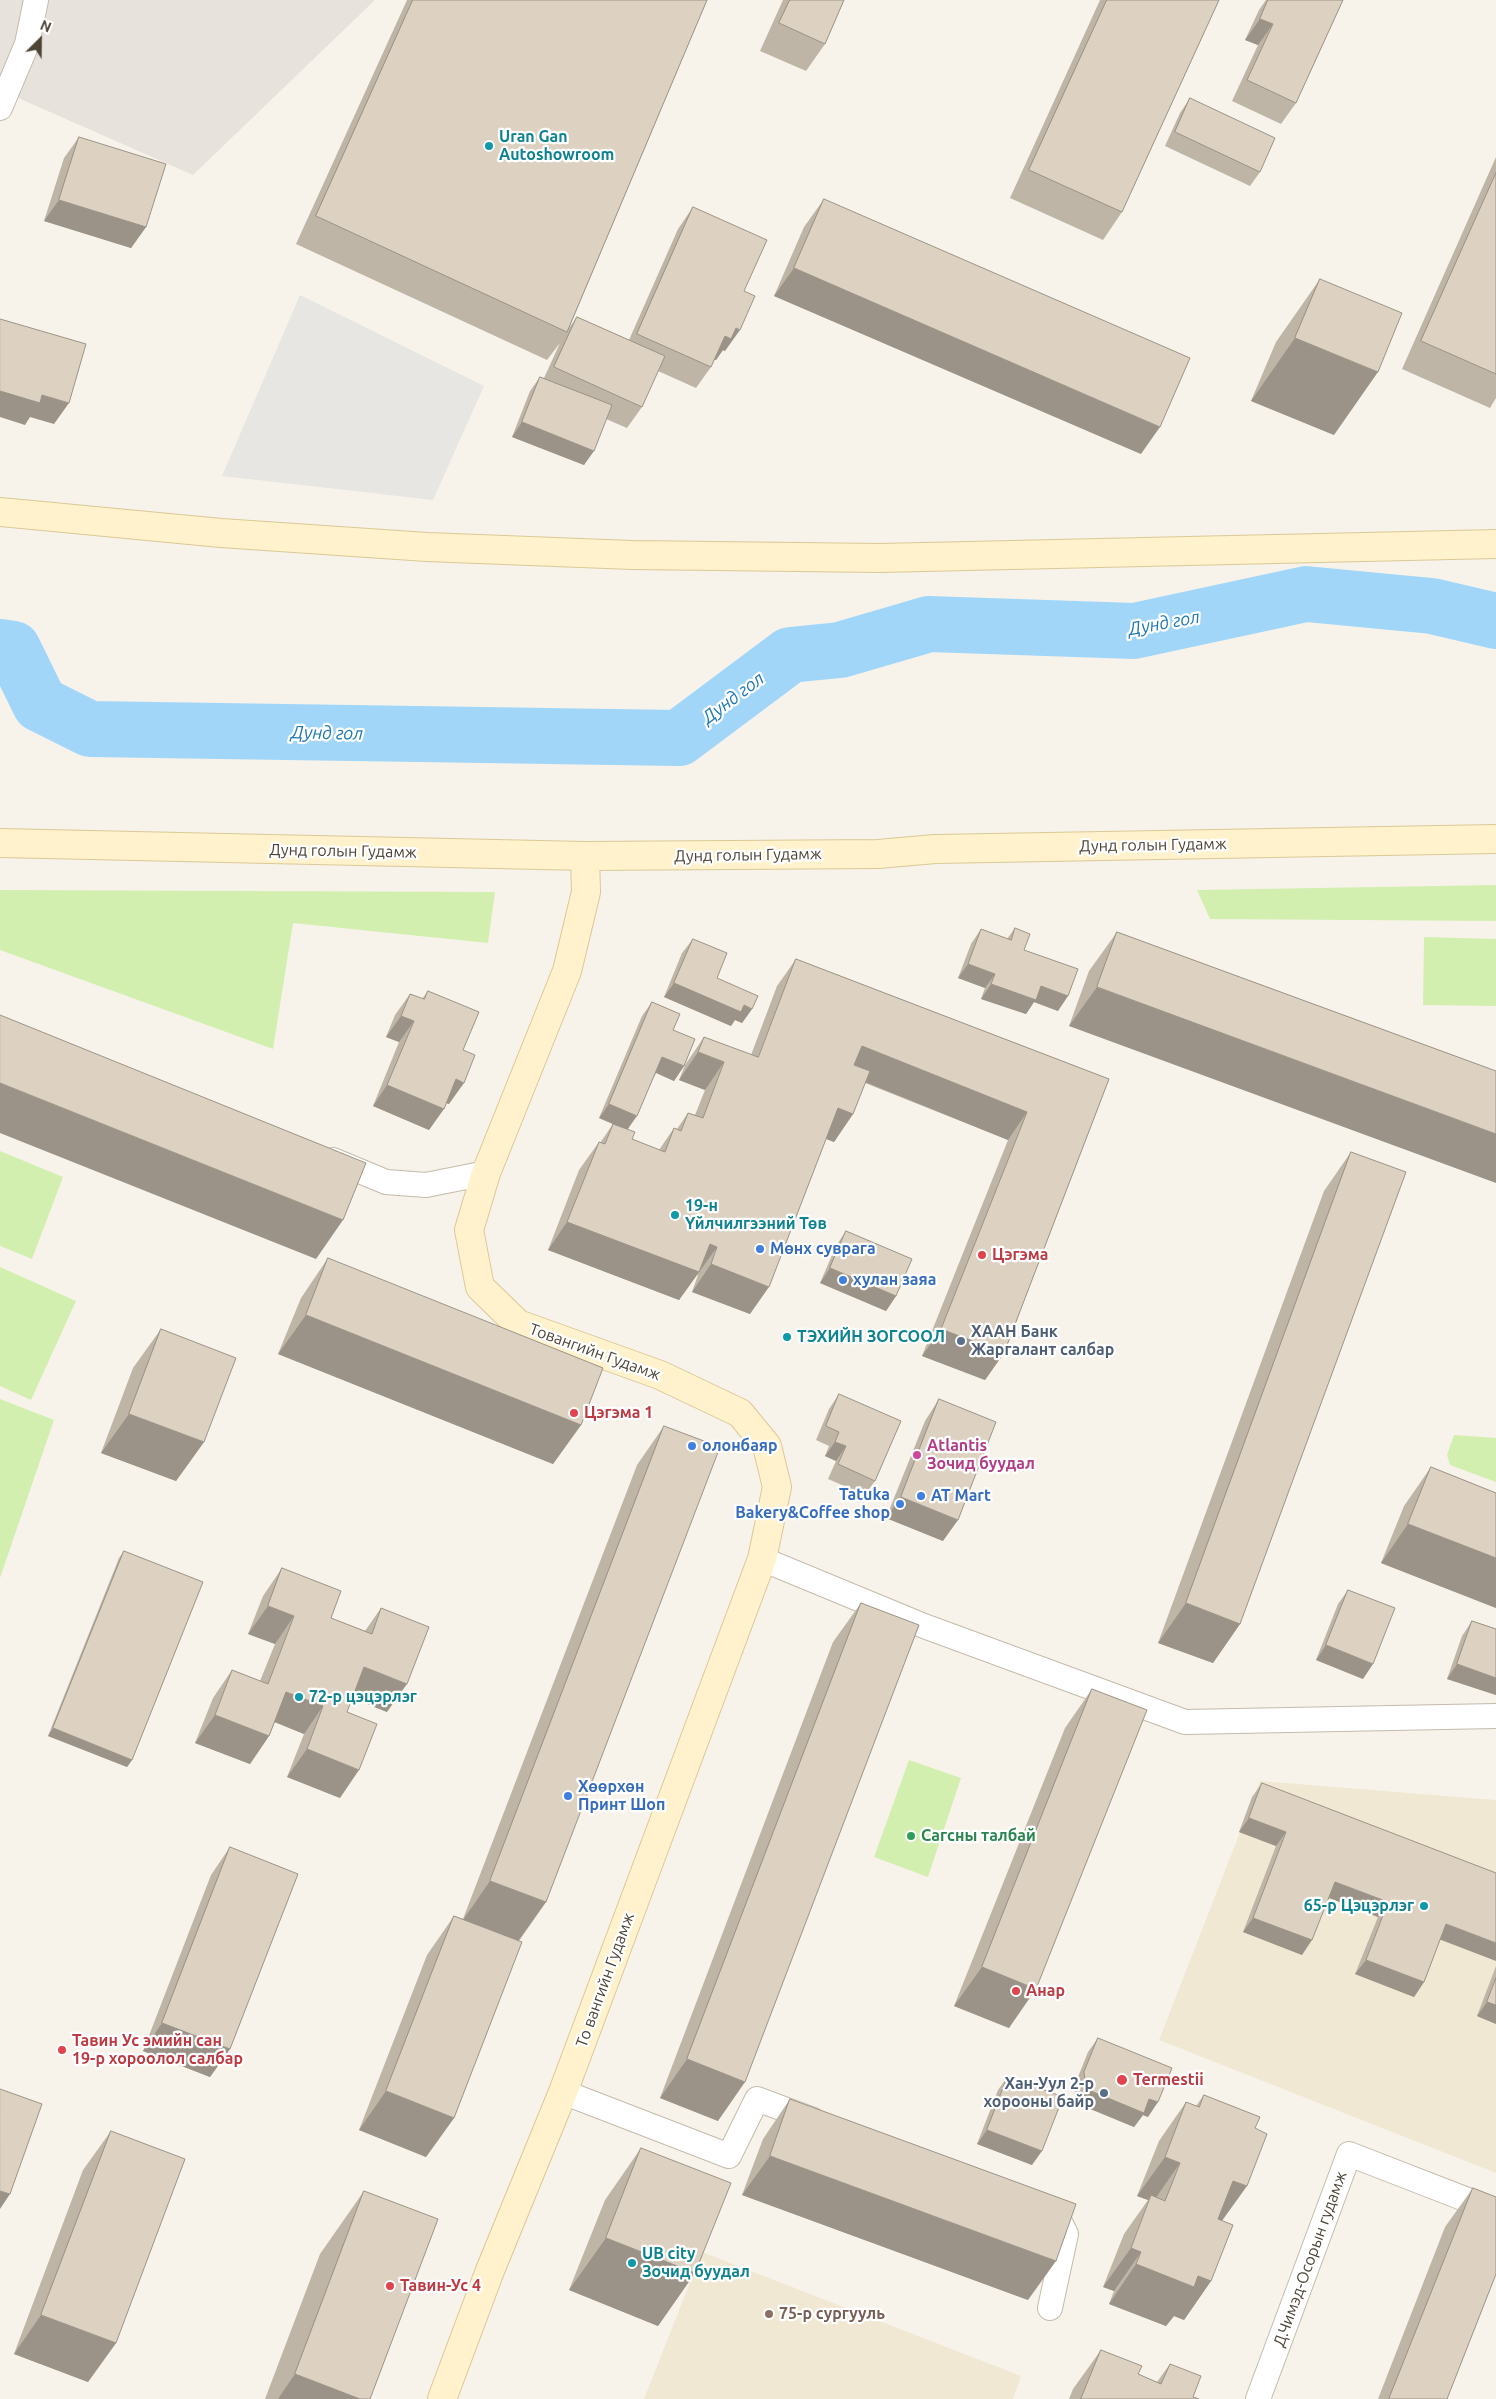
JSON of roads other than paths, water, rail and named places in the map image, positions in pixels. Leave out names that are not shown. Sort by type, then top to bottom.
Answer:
[{"type":"street","points":[[0,108],[27,44],[36,0]]},
{"type":"street","points":[[0,512],[221,533],[427,547],[632,555],[880,558],[1496,544]]},
{"type":"street","name":"Дунд голын Гудамж","points":[[0,843],[585,856],[878,854],[944,848],[1496,839]]},
{"type":"street","name":"Товангийн Гудамж","points":[[585,856],[586,892],[567,971],[486,1172],[470,1230],[480,1287],[518,1324],[660,1375],[740,1413],[767,1446],[776,1487],[762,1559]]},
{"type":"street","points":[[315,1153],[386,1182],[426,1185],[486,1172]]},
{"type":"street","points":[[762,1559],[942,1633],[1185,1722],[1496,1716]]},
{"type":"street","name":"То вангийн Гудамж","points":[[442,2399],[490,2272],[563,2092],[762,1559]]},
{"type":"street","points":[[563,2092],[729,2156],[757,2099],[831,2127]]},
{"type":"street","name":"Д.Чимэд-Осорын гудамж","points":[[1258,2399],[1349,2154],[1496,2211]]},
{"type":"street","points":[[1027,2202],[1055,2212],[1066,2234],[1050,2308]]},
{"type":"waterway","name":"Дунд гол","points":[[0,647],[13,649],[40,704],[90,729],[679,738],[790,655],[840,650],[929,624],[1134,631],[1306,594],[1432,606],[1496,621]]},
{"type":"place","name":"Uran Gan Autoshowroom","points":[[489,146]]},
{"type":"place","name":"19-н Үйлчилгээний Төв","points":[[675,1215]]},
{"type":"place","name":"Мөнх суврага","points":[[760,1249]]},
{"type":"place","name":"Цэгэма","points":[[982,1255]]},
{"type":"place","name":"хулан заяа","points":[[843,1280]]},
{"type":"place","name":"ТЭХИЙН ЗОГСООЛ","points":[[787,1337]]},
{"type":"place","name":"ХААН Банк Жаргалант салбар","points":[[961,1341]]},
{"type":"place","name":"Цэгэма 1","points":[[574,1413]]},
{"type":"place","name":"олонбаяр","points":[[692,1446]]},
{"type":"place","name":"Atlantis Зочид буудал","points":[[917,1455]]},
{"type":"place","name":"AT Mart","points":[[921,1496]]},
{"type":"place","name":"Tatuka Bakery&Coffee shop","points":[[900,1504]]},
{"type":"place","name":"72-р цэцэрлэг","points":[[299,1697]]},
{"type":"place","name":"Хөөрхөн Принт Шоп","points":[[568,1796]]},
{"type":"place","name":"Сагсны талбай","points":[[911,1836]]},
{"type":"place","name":"65-р Цэцэрлэг","points":[[1424,1906]]},
{"type":"place","name":"Анар","points":[[1016,1991]]},
{"type":"place","name":"Тавин Ус эмийн сан 19-р хороолол салбар","points":[[62,2050]]},
{"type":"place","name":"Termestii","points":[[1122,2080]]},
{"type":"place","name":"Хан-Уул 2-р хорооны байр","points":[[1104,2093]]},
{"type":"place","name":"UB city Зочид буудал","points":[[632,2263]]},
{"type":"place","name":"Тавин-Ус 4","points":[[390,2286]]},
{"type":"place","name":"75-р сургууль","points":[[769,2314]]}]
